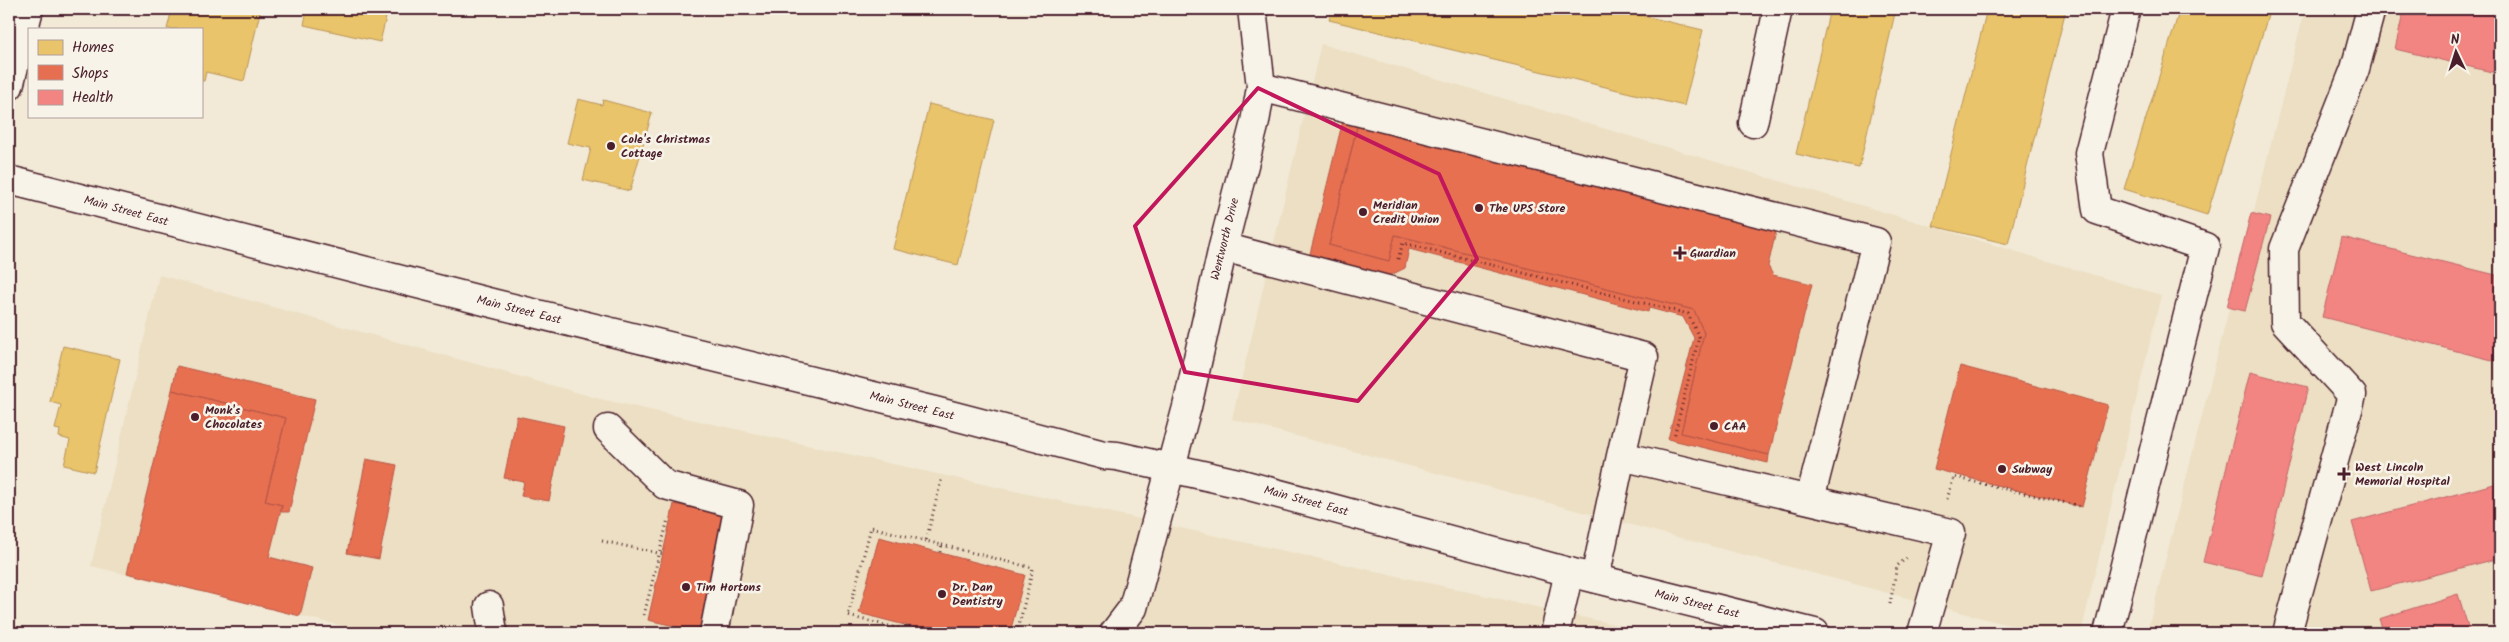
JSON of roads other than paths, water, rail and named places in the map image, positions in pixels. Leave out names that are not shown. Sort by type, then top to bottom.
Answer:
[{"type":"main road","points":[[9,86],[29,9]]},
{"type":"main road","name":"Wentworth Drive","points":[[1114,633],[1133,608],[1187,407],[1223,247],[1255,122],[1261,87],[1252,9]]},
{"type":"main road","points":[[1753,122],[1778,9]]},
{"type":"main road","points":[[2108,633],[2205,247],[2097,210],[2089,153],[2126,9]]},
{"type":"main road","points":[[2288,633],[2352,395],[2285,322],[2284,249],[2355,69],[2370,9]]},
{"type":"main road","points":[[1261,87],[1876,242],[1810,499]]},
{"type":"main road","name":"Main Street East","points":[[9,180],[446,292],[935,411],[1104,456],[1170,467],[1242,484],[1582,575],[1815,633]]},
{"type":"main road","points":[[1223,247],[1644,357],[1621,456],[1582,575],[1555,633]]},
{"type":"main road","points":[[608,430],[665,485],[739,504],[714,633]]},
{"type":"main road","points":[[1621,456],[1810,499],[1951,534],[1922,633]]},
{"type":"main road","points":[[489,606],[493,633]]},
{"type":"place","name":"Cole's Christmas Cottage","points":[[611,146]]},
{"type":"place","name":"The UPS Store","points":[[1479,208]]},
{"type":"place","name":"Meridian Credit Union","points":[[1363,212]]},
{"type":"place","name":"Guardian","points":[[1680,253]]},
{"type":"place","name":"Monk's Chocolates","points":[[195,417]]},
{"type":"place","name":"CAA","points":[[1714,426]]},
{"type":"place","name":"Subway","points":[[2002,469]]},
{"type":"place","name":"West Lincoln Memorial Hospital","points":[[2344,474]]},
{"type":"place","name":"Tim Hortons","points":[[686,587]]},
{"type":"place","name":"Dr. Dan Dentistry","points":[[942,594]]}]
